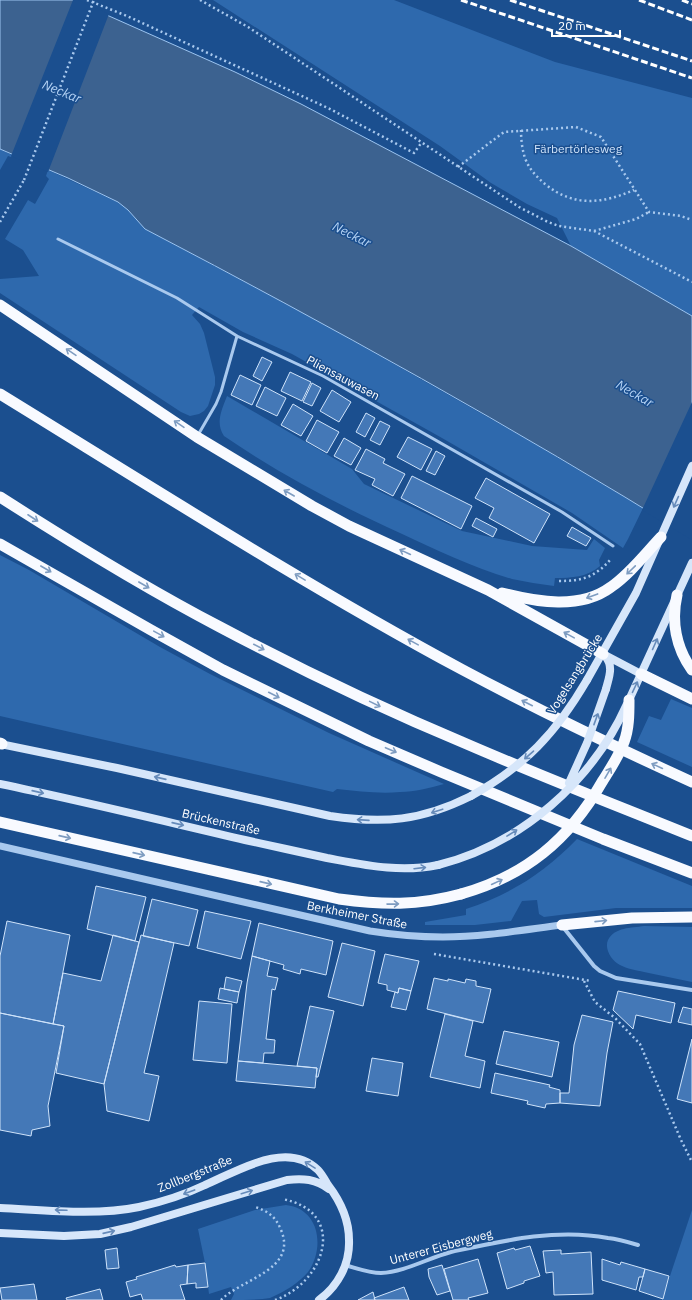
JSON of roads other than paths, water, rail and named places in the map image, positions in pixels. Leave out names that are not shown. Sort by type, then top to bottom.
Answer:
[{"type":"highway","points":[[0,305],[197,437],[263,477],[349,526],[488,590],[603,654]]},
{"type":"highway","points":[[0,394],[264,555],[389,629],[463,670],[535,707],[692,782]]},
{"type":"highway","points":[[0,497],[140,582],[220,627],[301,668],[468,745],[692,836]]},
{"type":"highway","points":[[488,590],[535,600],[569,601],[587,599],[612,587],[633,568],[661,537]]},
{"type":"highway","points":[[0,544],[223,670],[306,711],[449,775],[603,839],[692,873]]},
{"type":"highway","points":[[677,595],[672,615],[679,648],[692,670]]},
{"type":"highway","points":[[641,674],[692,699]]},
{"type":"highway","points":[[0,822],[339,899],[365,903],[404,904],[442,900],[497,882],[523,868],[543,854],[572,826],[598,790],[621,750],[627,730],[629,700]]},
{"type":"highway","points":[[562,925],[632,918],[692,917]]},
{"type":"main road","name":"Vogelsangbrücke","points":[[1,744],[117,768],[330,816],[375,820],[402,819],[441,810],[489,786],[503,777],[546,739],[565,715],[603,654],[636,593],[692,466]]},
{"type":"main road","points":[[677,595],[692,563]]},
{"type":"main road","points":[[564,793],[604,746],[623,714],[641,674],[672,615]]},
{"type":"main road","points":[[603,654],[641,674]]},
{"type":"main road","points":[[564,793],[580,761],[606,689],[611,668],[603,654]]},
{"type":"main road","name":"Brückenstraße","points":[[0,784],[363,865],[400,869],[438,865],[471,854],[501,840],[529,823],[564,793]]},
{"type":"main road","name":"Zollbergstraße","points":[[0,1208],[99,1212],[126,1209],[157,1203],[190,1192],[255,1162],[282,1157],[294,1158],[311,1165],[318,1170],[335,1194],[343,1209],[349,1231],[348,1253],[345,1265],[335,1286],[319,1300]]},
{"type":"main road","name":"Zollbergstraße","points":[[0,1233],[64,1236],[100,1234],[131,1227],[276,1183],[298,1178],[315,1181],[325,1186],[335,1194]]},
{"type":"street","name":"Berkheimer Straße","points":[[0,846],[339,924],[396,935],[444,937],[463,936],[562,925]]},
{"type":"street","points":[[562,925],[588,960],[607,975],[616,978],[692,990]]},
{"type":"street","name":"Unterer Eisbergweg","points":[[345,1265],[380,1273],[392,1271],[445,1254],[488,1244],[526,1238],[560,1235],[588,1235],[638,1245]]},
{"type":"lane","name":"Pliensauwasen","points":[[58,239],[177,298],[236,336],[323,376],[562,512],[613,546]]},
{"type":"lane","points":[[197,437],[219,398],[236,336]]},
{"type":"water","name":"Neckar","points":[[0,0],[73,0],[235,72],[301,104],[571,246],[692,316],[692,538],[490,417],[353,340],[145,229],[128,210],[118,202],[68,178],[0,149]]},
{"type":"railway","points":[[461,0],[692,78]]},
{"type":"railway","points":[[510,0],[692,61]]},
{"type":"railway","points":[[639,0],[692,20]]},
{"type":"railway","points":[[682,0],[692,4]]},
{"type":"park label","name":"Färbertörlesweg","points":[[578,149]]}]
